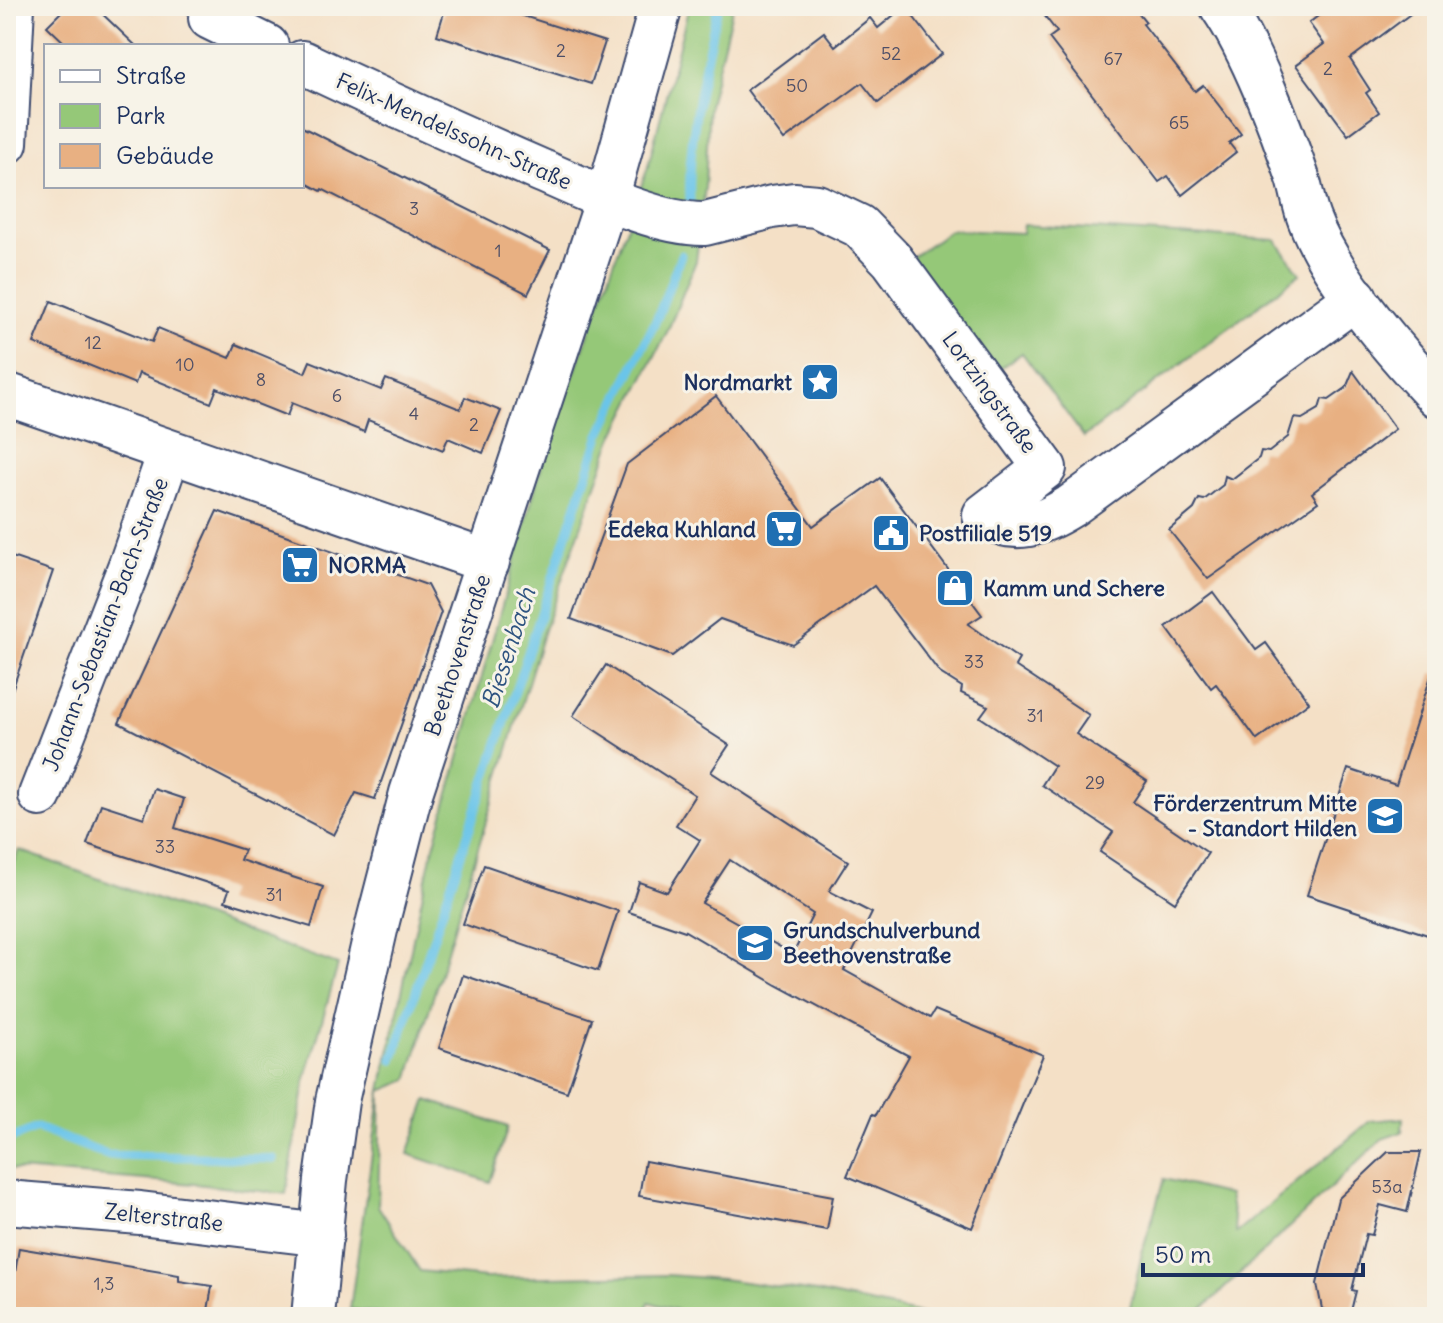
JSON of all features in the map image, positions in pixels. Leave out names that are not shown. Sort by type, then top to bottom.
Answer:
[{"type":"street","points":[[6,143],[13,6]]},
{"type":"street","name":"Beethovenstraße","points":[[313,1317],[337,1101],[411,793],[607,199],[661,6]]},
{"type":"street","points":[[1230,9],[1298,178],[1309,220],[1356,298],[1437,396]]},
{"type":"street","points":[[210,18],[263,44]]},
{"type":"street","name":"Felix-Mendelssohn-Straße","points":[[304,63],[399,109],[607,199]]},
{"type":"street","name":"Lortzingstraße","points":[[607,199],[693,224],[727,220],[794,204],[817,206],[859,226],[892,260],[1045,468],[984,515],[997,524],[1010,527],[1041,522],[1071,506],[1356,298]]},
{"type":"street","name":"Johann-Sebastian-Bach-Straße","points":[[6,394],[488,562]]},
{"type":"street","name":"Johann-Sebastian-Bach-Straße","points":[[40,795],[134,555],[169,453]]},
{"type":"street","name":"Zelterstraße","points":[[6,1202],[140,1213],[322,1235]]},
{"type":"green space","points":[[689,6],[733,6],[709,105],[705,187],[696,261],[668,330],[612,440],[544,630],[408,1080],[381,1091],[378,1206],[420,1271],[486,1278],[667,1275],[722,1279],[816,1292],[936,1317],[701,1317],[649,1302],[644,1317],[401,1317],[350,1309],[381,1090],[429,864],[542,464],[647,170]]},
{"type":"green space","points":[[1023,225],[1276,240],[1300,274],[1084,437],[1022,353],[992,374],[908,260],[950,230],[1022,233]]},
{"type":"green space","points":[[19,850],[338,965],[306,1077],[286,1194],[6,1169],[6,879]]},
{"type":"green space","points":[[427,1100],[508,1127],[490,1182],[408,1154]]},
{"type":"green space","points":[[1403,1118],[1402,1132],[1382,1139],[1194,1317],[1120,1317],[1129,1312],[1142,1253],[1164,1179],[1229,1195],[1236,1233],[1370,1121]]},
{"type":"building","points":[[67,6],[94,6],[134,44],[66,44],[47,26]]},
{"type":"building","points":[[446,6],[492,6],[605,42],[591,84],[437,35]]},
{"type":"building","points":[[905,6],[942,54],[878,103],[862,83],[784,140],[747,90],[824,32],[835,46],[870,18],[878,28]]},
{"type":"building","points":[[1037,6],[1133,6],[1146,22],[1143,24],[1195,91],[1203,85],[1241,134],[1229,143],[1236,152],[1182,195],[1168,176],[1159,182],[1049,38],[1057,32]]},
{"type":"building","points":[[1331,6],[1421,6],[1350,59],[1370,90],[1366,93],[1379,112],[1348,135],[1296,65],[1324,44],[1309,23]]},
{"type":"building","points":[[304,128],[550,250],[528,294],[304,182]]},
{"type":"building","points":[[51,301],[152,342],[158,328],[230,358],[236,344],[305,373],[310,361],[381,390],[386,379],[460,409],[465,397],[501,411],[483,453],[448,438],[443,450],[368,420],[364,432],[292,403],[287,416],[217,388],[211,403],[139,373],[135,384],[34,343]]},
{"type":"building","points":[[1353,371],[1395,429],[1312,493],[1318,502],[1208,579],[1169,530],[1194,509],[1199,499],[1204,500],[1223,485],[1225,476],[1232,479],[1259,458],[1261,451],[1269,452],[1288,437],[1294,418],[1302,419],[1319,409],[1322,399],[1329,400],[1346,388]]},
{"type":"building","points":[[716,396],[813,526],[880,478],[982,615],[968,624],[1019,659],[1015,666],[1089,715],[1076,734],[1147,781],[1133,802],[1208,853],[1175,902],[1100,852],[1113,832],[1042,785],[1054,766],[980,717],[988,706],[961,693],[962,687],[940,673],[874,586],[793,645],[720,619],[672,656],[571,619],[627,464]]},
{"type":"building","points":[[217,511],[427,585],[441,612],[375,799],[356,793],[334,835],[119,723]]},
{"type":"building","points":[[6,555],[53,571],[10,696],[6,695]]},
{"type":"building","points":[[1213,592],[1256,650],[1266,643],[1309,702],[1257,740],[1216,684],[1211,688],[1166,627]]},
{"type":"building","points":[[606,665],[729,745],[711,772],[848,861],[829,891],[872,913],[844,970],[930,1018],[935,1010],[1043,1055],[972,1228],[847,1176],[873,1114],[876,1115],[909,1056],[685,931],[629,912],[639,882],[667,892],[700,840],[676,825],[695,795],[573,716]],"holes":[[[730,860],[813,914],[793,954],[702,903]]]},
{"type":"building","points":[[1432,673],[1437,674],[1437,938],[1307,895],[1348,769],[1396,785]]},
{"type":"building","points":[[154,789],[184,799],[175,828],[244,850],[240,860],[323,887],[311,927],[225,901],[229,890],[87,844],[101,804],[144,818]]},
{"type":"building","points":[[484,865],[618,911],[598,971],[463,924]]},
{"type":"building","points":[[463,975],[592,1019],[567,1092],[439,1048]]},
{"type":"building","points":[[1388,1152],[1421,1152],[1407,1212],[1380,1205],[1372,1235],[1366,1234],[1352,1290],[1356,1291],[1350,1315],[1322,1309],[1317,1284],[1338,1199]]},
{"type":"building","points":[[645,1161],[833,1196],[827,1230],[639,1196]]},
{"type":"building","points":[[19,1248],[179,1275],[179,1281],[212,1286],[207,1317],[8,1317]]},
{"type":"waterway","name":"Biesenbach","points":[[690,207],[694,131],[718,6]]},
{"type":"waterway","name":"Biesenbach","points":[[393,1060],[600,435],[658,316],[681,255]]},
{"type":"waterway","name":"Biesenbach","points":[[6,1148],[10,1139],[37,1128],[107,1155],[274,1159]]},
{"type":"place","name":"Nordmarkt","points":[[820,382]]},
{"type":"place","name":"Edeka Kuhland","points":[[784,529]]},
{"type":"place","name":"Postfiliale 519","points":[[891,533]]},
{"type":"place","name":"NORMA","points":[[300,565]]},
{"type":"place","name":"Kamm und Schere","points":[[955,588]]},
{"type":"place","name":"Förderzentrum Mitte - Standort Hilden","points":[[1385,816]]},
{"type":"place","name":"Grundschulverbund Beethovenstraße","points":[[755,943]]}]
